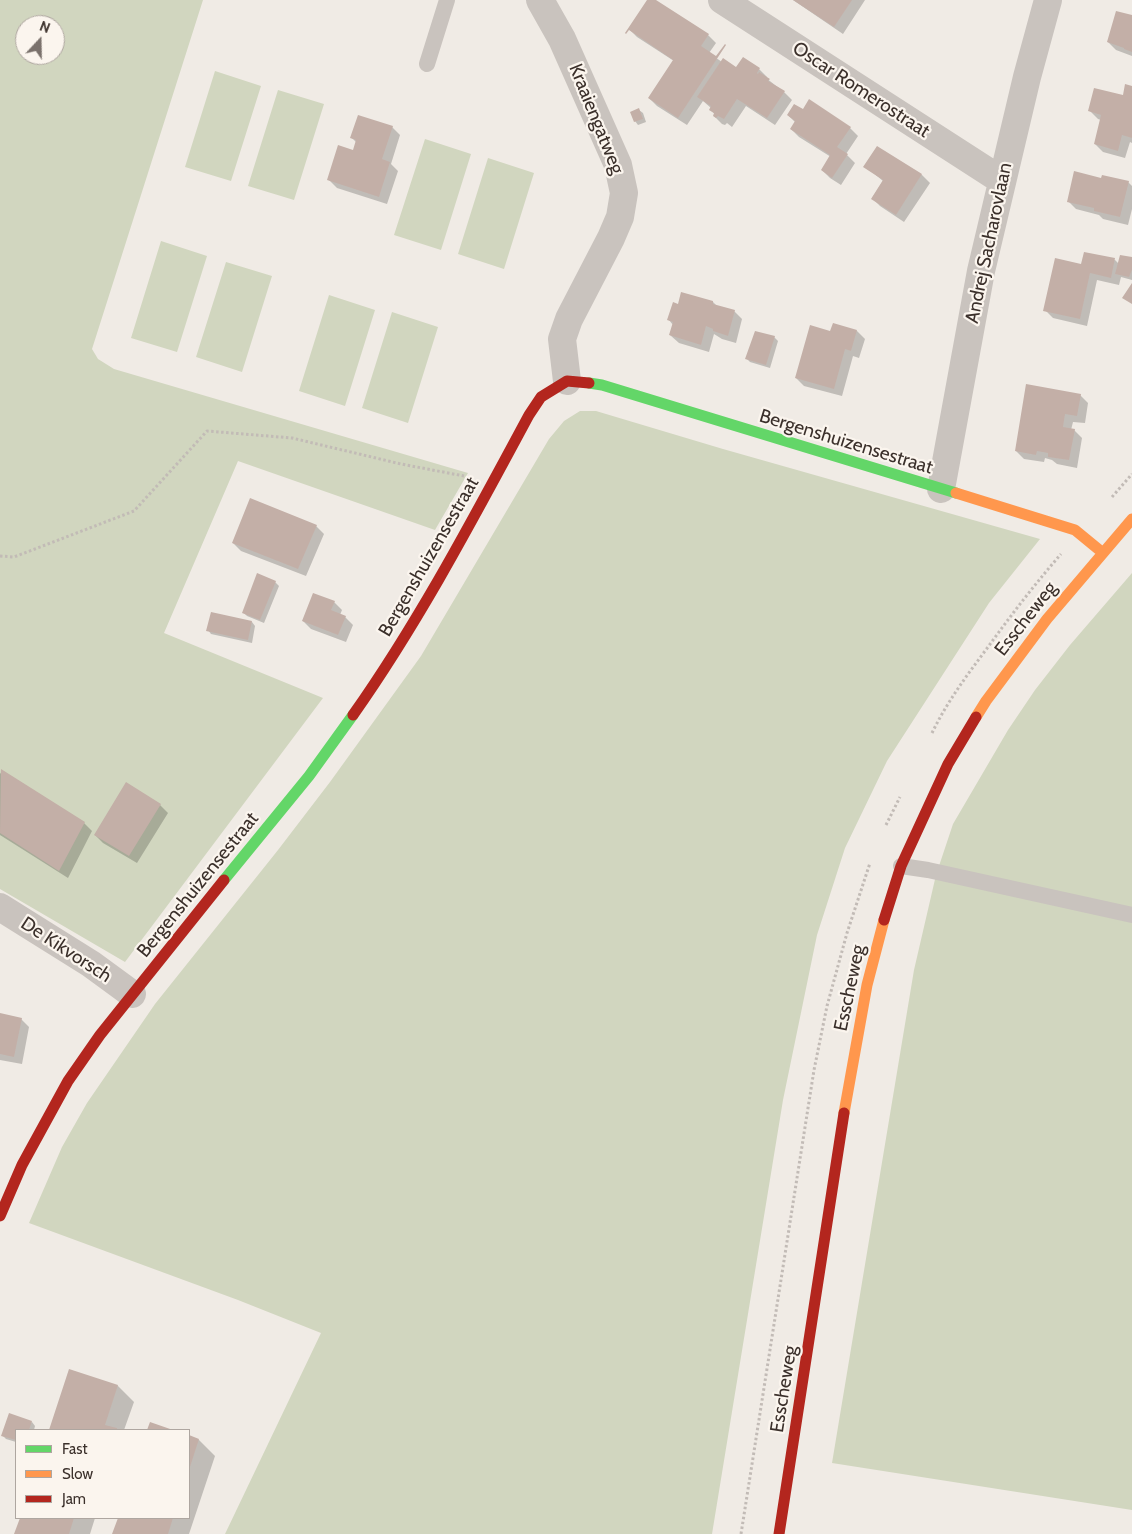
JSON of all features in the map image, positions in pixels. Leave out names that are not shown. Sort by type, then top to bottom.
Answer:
[{"type":"street","name":"Kraaiengatweg","points":[[540,0],[562,39],[618,165],[624,193],[620,217],[569,319],[562,339],[567,381]]},
{"type":"street","name":"Oscar Romerostraat","points":[[722,0],[1001,180]]},
{"type":"street","name":"Andrej Sacharovlaan","points":[[941,489],[981,272],[1001,180],[1048,0]]},
{"type":"street","name":"Bergenshuizensestraat","points":[[0,1216],[22,1165],[68,1081],[132,994],[309,776],[380,676],[460,542],[529,415],[542,397],[567,381],[602,385],[1074,530],[1103,553]]},
{"type":"street","name":"Esscheweg","points":[[779,1534],[842,1123],[867,985],[883,922],[901,866],[948,764],[986,701],[1046,619],[1132,519]]},
{"type":"street","name":"De Kikvorsch","points":[[0,907],[91,964],[132,994]]},
{"type":"lane","points":[[427,64],[447,0]]},
{"type":"lane","points":[[901,866],[928,870],[1132,916]]},
{"type":"path","points":[[0,556],[14,557],[134,511],[207,432],[292,438],[400,464],[493,481]]},
{"type":"green space","points":[[0,0],[203,0],[92,349],[98,359],[114,369],[468,473],[435,530],[238,461],[164,633],[323,698],[125,962],[0,889]]},
{"type":"green space","points":[[215,71],[261,86],[231,181],[185,167]]},
{"type":"green space","points":[[278,90],[324,104],[294,200],[248,186]]},
{"type":"green space","points":[[425,139],[471,154],[441,250],[394,235]]},
{"type":"green space","points":[[488,158],[534,173],[504,269],[458,254]]},
{"type":"green space","points":[[161,241],[207,256],[177,352],[131,338]]},
{"type":"green space","points":[[226,262],[272,276],[242,372],[196,357]]},
{"type":"green space","points":[[329,295],[375,310],[345,406],[299,391]]},
{"type":"green space","points":[[392,312],[438,327],[408,423],[362,408]]},
{"type":"green space","points":[[580,411],[596,411],[1040,539],[989,603],[887,761],[845,848],[817,935],[783,1100],[712,1534],[225,1534],[321,1333],[238,1300],[29,1223],[62,1147],[87,1103],[155,1004],[330,782],[421,656],[549,439],[564,421]]},
{"type":"green space","points":[[1132,573],[1132,1510],[832,1463],[914,970],[936,875],[953,824],[1008,730],[1035,690],[1070,645]]},
{"type":"building","points":[[647,0],[656,0],[709,34],[701,46],[716,56],[726,45],[678,118],[648,98],[673,60],[629,30],[625,33]]},
{"type":"building","points":[[793,0],[852,0],[834,27]]},
{"type":"building","points":[[1116,11],[1132,15],[1132,52],[1107,42]]},
{"type":"building","points":[[743,57],[760,68],[758,74],[759,72],[770,79],[768,81],[785,91],[767,118],[737,99],[724,119],[718,116],[716,118],[713,116],[714,113],[709,110],[711,106],[697,97],[723,58],[736,67]]},
{"type":"building","points":[[1125,84],[1132,86],[1132,138],[1122,135],[1118,151],[1094,144],[1101,115],[1088,111],[1094,88],[1123,95]]},
{"type":"building","points":[[809,99],[851,127],[837,147],[848,154],[832,178],[821,170],[830,155],[790,129],[795,121],[787,115],[794,104],[803,109]]},
{"type":"building","points":[[639,108],[643,119],[634,122],[630,112]]},
{"type":"building","points":[[358,115],[393,126],[382,159],[390,162],[379,197],[327,180],[338,145],[353,150],[356,140],[350,138]]},
{"type":"building","points":[[877,146],[922,174],[896,215],[871,199],[883,180],[863,167]]},
{"type":"building","points":[[1074,171],[1101,178],[1102,175],[1129,181],[1120,217],[1094,211],[1094,208],[1067,202]]},
{"type":"building","points":[[1084,252],[1115,258],[1111,278],[1090,273],[1080,319],[1043,311],[1055,258],[1081,264]]},
{"type":"building","points":[[1120,255],[1132,257],[1132,270],[1129,277],[1115,274]]},
{"type":"building","points":[[1132,283],[1132,304],[1122,298]]},
{"type":"building","points":[[681,292],[713,301],[713,304],[735,310],[728,336],[713,331],[713,329],[706,326],[701,345],[669,335],[673,322],[667,320],[673,302],[678,304]]},
{"type":"building","points":[[833,323],[857,330],[851,351],[845,349],[834,389],[795,378],[810,325],[830,331]]},
{"type":"building","points":[[755,331],[775,336],[766,365],[745,359]]},
{"type":"building","points":[[1026,384],[1081,394],[1077,416],[1065,414],[1063,427],[1075,429],[1069,460],[1048,457],[1048,453],[1037,451],[1036,455],[1015,451]]},
{"type":"building","points":[[250,498],[317,525],[298,569],[232,543]]},
{"type":"building","points":[[257,573],[276,581],[260,620],[242,613]]},
{"type":"building","points":[[313,593],[335,601],[331,610],[346,616],[338,635],[302,621]]},
{"type":"building","points":[[211,612],[252,621],[248,640],[206,631]]},
{"type":"building","points":[[1,769],[85,822],[59,871],[0,833]]},
{"type":"building","points":[[126,782],[161,804],[129,856],[94,835]]},
{"type":"building","points":[[0,1013],[22,1018],[14,1057],[0,1054]]},
{"type":"building","points":[[69,1369],[118,1385],[105,1425],[117,1429],[49,1429]]},
{"type":"building","points":[[9,1413],[32,1421],[29,1429],[15,1429],[15,1440],[1,1436]]},
{"type":"building","points":[[150,1422],[170,1429],[147,1429]]},
{"type":"building","points":[[190,1435],[199,1439],[190,1467]]},
{"type":"building","points":[[20,1519],[74,1519],[69,1534],[14,1534]]},
{"type":"building","points":[[118,1519],[173,1519],[168,1534],[112,1534]]},
{"type":"traffic: fast","points":[[589,383],[602,385],[956,493]]},
{"type":"traffic: fast","points":[[224,880],[309,776],[353,715]]},
{"type":"traffic: slow","points":[[956,493],[1075,530],[1103,553]]},
{"type":"traffic: slow","points":[[976,717],[1047,619],[1132,519]]},
{"type":"traffic: slow","points":[[844,1113],[867,985],[884,920]]},
{"type":"traffic: jam","points":[[353,715],[424,605],[529,415],[541,397],[567,381],[589,383]]},
{"type":"traffic: jam","points":[[884,920],[901,866],[948,764],[976,717]]},
{"type":"traffic: jam","points":[[0,1216],[22,1165],[68,1081],[100,1035],[224,880]]},
{"type":"traffic: jam","points":[[779,1534],[844,1113]]}]
